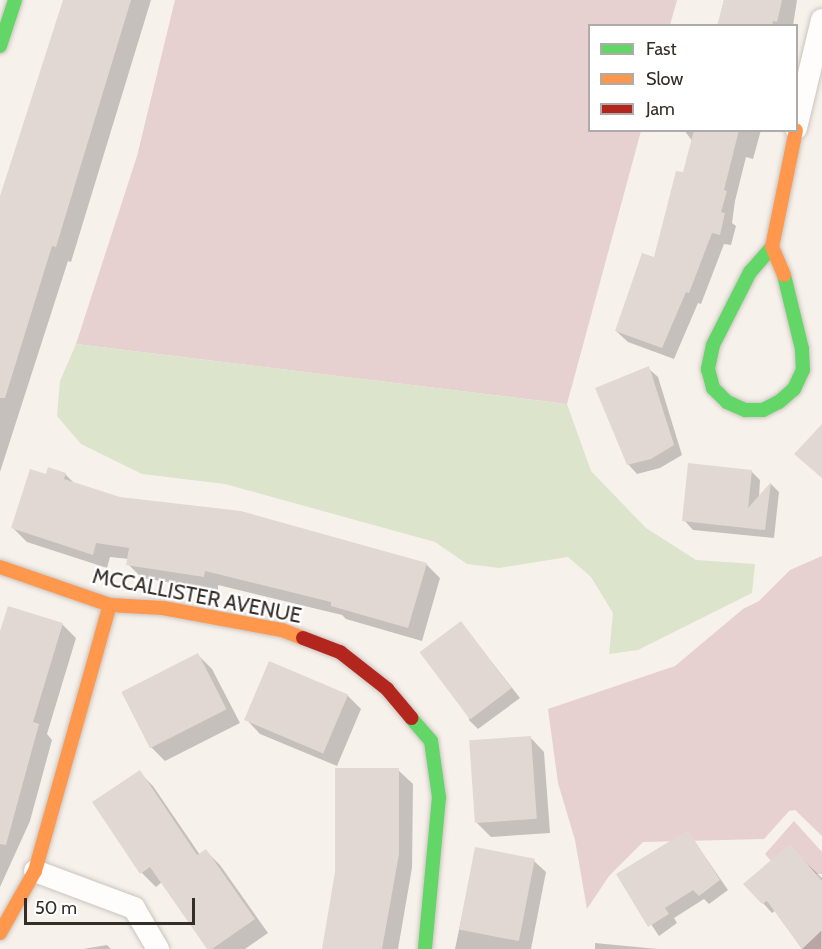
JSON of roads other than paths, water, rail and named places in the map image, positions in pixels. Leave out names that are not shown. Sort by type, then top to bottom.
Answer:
[{"type":"street","points":[[0,46],[4,21],[15,0]]},
{"type":"street","points":[[798,121],[822,20]]},
{"type":"street","points":[[772,248],[784,277],[802,349],[803,370],[794,389],[779,402],[763,410],[745,410],[727,402],[713,388],[708,369],[713,345],[750,272],[772,248],[795,132]]},
{"type":"street","name":"MCCALLISTER AVENUE","points":[[0,567],[110,605],[164,608],[282,630],[340,652],[387,689],[431,741],[439,796],[425,949]]},
{"type":"street","points":[[0,933],[35,871],[110,605]]},
{"type":"street","points":[[35,871],[134,908],[158,949]]}]
